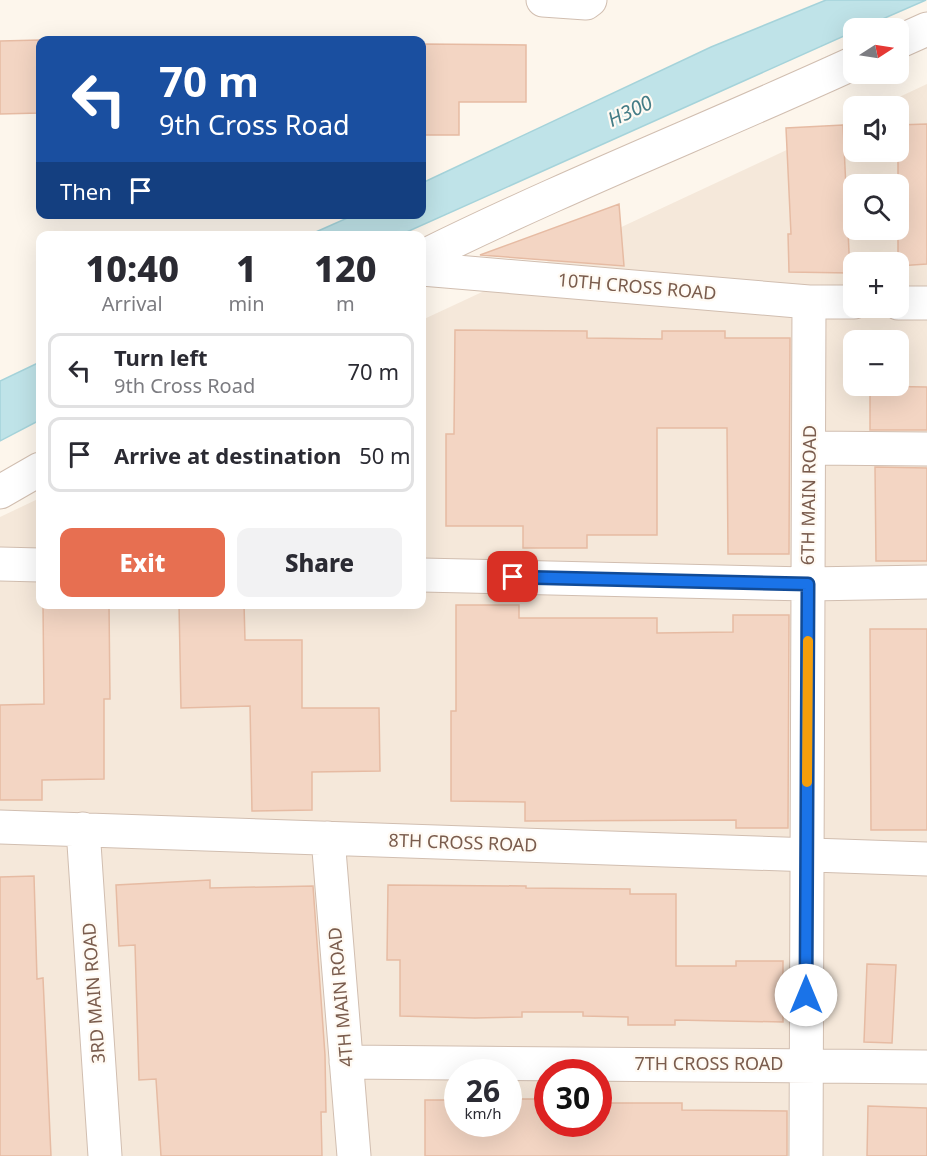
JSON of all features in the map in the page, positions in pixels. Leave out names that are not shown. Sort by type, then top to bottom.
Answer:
[{"type":"street","points":[[543,0],[586,3],[590,0]]},
{"type":"street","points":[[909,37],[927,29]]},
{"type":"street","points":[[426,255],[528,204],[732,119],[843,68]]},
{"type":"street","name":"10TH CROSS ROAD","points":[[426,269],[809,302],[843,302]]},
{"type":"street","name":"6TH MAIN ROAD","points":[[806,1156],[809,302]]},
{"type":"street","points":[[909,303],[927,303]]},
{"type":"street","points":[[810,448],[927,449]]},
{"type":"street","points":[[0,492],[36,471]]},
{"type":"street","points":[[0,564],[36,565]]},
{"type":"street","points":[[426,575],[808,584],[927,582]]},
{"type":"street","name":"8TH CROSS ROAD","points":[[0,826],[927,859]]},
{"type":"street","name":"3RD MAIN ROAD","points":[[83,829],[105,1156]]},
{"type":"street","name":"4TH MAIN ROAD","points":[[328,838],[354,1156]]},
{"type":"street","name":"7TH CROSS ROAD","points":[[346,1062],[927,1067]]},
{"type":"shaded area","points":[[927,84],[927,1156],[0,1156],[0,517],[36,500],[36,609],[426,609],[426,318],[843,124],[843,162],[909,162],[909,96],[901,96]]},
{"type":"water","name":"H300","points":[[826,0],[926,0],[885,18],[843,18],[843,36],[409,231],[318,231],[345,219],[426,219],[426,181],[711,47]]},
{"type":"water","points":[[36,364],[36,422],[0,441],[0,381]]},
{"type":"building","points":[[36,40],[36,113],[0,114],[0,41]]},
{"type":"building","points":[[426,44],[526,45],[526,102],[459,102],[459,135],[426,135]]},
{"type":"building","points":[[927,124],[927,264],[909,265],[909,252],[898,252],[898,240],[909,240],[909,174],[898,174],[898,162],[909,162],[909,125]]},
{"type":"building","points":[[843,125],[845,174],[843,174],[843,240],[848,240],[849,252],[843,252],[843,273],[789,272],[788,234],[791,234],[786,128]]},
{"type":"building","points":[[619,204],[624,266],[480,255]]},
{"type":"building","points":[[455,330],[587,331],[587,338],[662,339],[662,331],[725,331],[725,338],[790,338],[789,554],[728,554],[727,428],[657,428],[657,535],[587,535],[587,548],[523,548],[523,526],[446,526],[446,434],[454,434]]},
{"type":"building","points":[[909,387],[927,387],[927,430],[870,430],[870,396],[909,396]]},
{"type":"building","points":[[875,467],[927,468],[927,561],[876,561]]},
{"type":"building","points":[[456,605],[519,605],[519,618],[657,618],[657,633],[733,632],[733,615],[789,615],[788,828],[736,828],[736,820],[525,821],[525,802],[451,801],[451,711],[456,711]]},
{"type":"building","points":[[43,609],[109,609],[110,699],[104,699],[104,779],[42,780],[42,800],[0,800],[0,705],[44,704]]},
{"type":"building","points":[[179,609],[244,609],[245,640],[302,640],[302,708],[379,708],[380,771],[312,772],[312,810],[252,811],[250,706],[181,708]]},
{"type":"building","points":[[870,629],[927,629],[927,830],[871,830]]},
{"type":"building","points":[[34,876],[37,979],[43,978],[51,1156],[0,1156],[0,877]]},
{"type":"building","points":[[210,880],[210,888],[313,886],[325,1055],[326,1112],[321,1112],[322,1156],[161,1156],[156,1079],[139,1080],[135,945],[119,946],[116,885]]},
{"type":"building","points":[[388,885],[630,889],[630,894],[676,894],[676,966],[736,966],[736,961],[783,961],[783,1022],[675,1020],[675,1025],[628,1025],[628,1017],[583,1016],[583,1012],[522,1012],[522,1017],[400,1016],[400,960],[387,960]]},
{"type":"building","points":[[867,964],[896,965],[892,1043],[864,1042]]},
{"type":"building","points":[[522,1099],[534,1099],[534,1137],[612,1137],[612,1103],[682,1103],[682,1110],[787,1111],[787,1156],[425,1156],[425,1100],[444,1100],[444,1137],[522,1137]]},
{"type":"building","points":[[868,1106],[927,1108],[927,1156],[867,1156]]},
{"type":"slow traffic","points":[[807,782],[808,641]]},
{"type":"route","points":[[513,577],[808,584],[806,995]]}]
